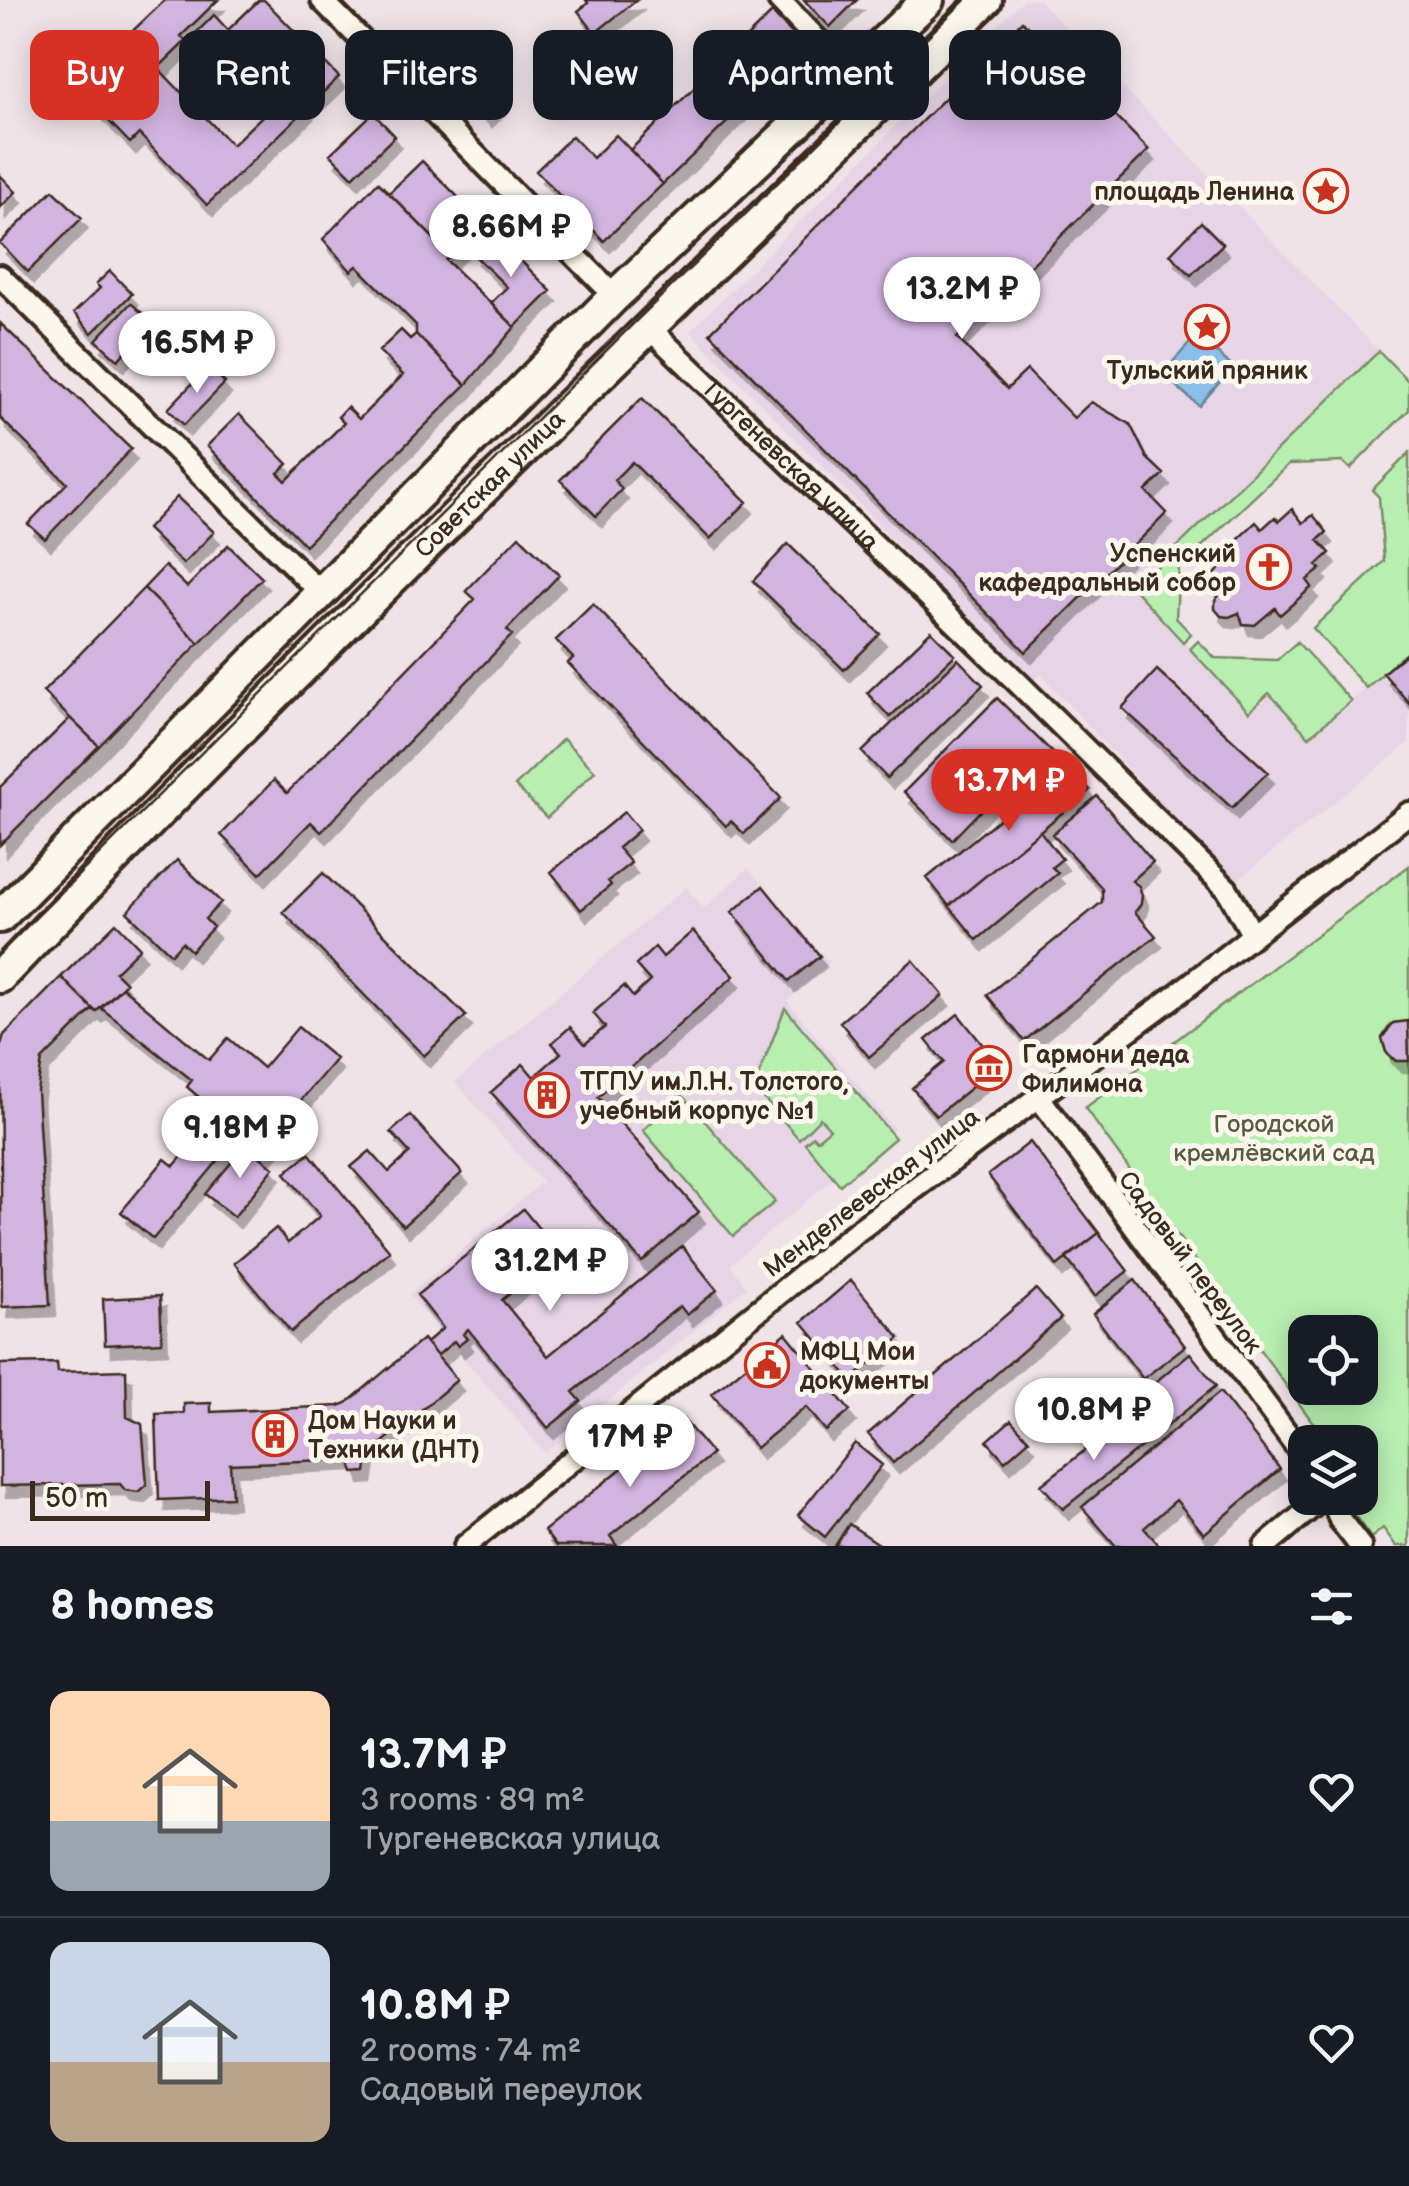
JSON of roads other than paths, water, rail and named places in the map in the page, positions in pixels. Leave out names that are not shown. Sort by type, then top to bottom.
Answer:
[{"type":"main road","name":"Советская улица","points":[[896,30],[928,0]]},
{"type":"main road","name":"Советская улица","points":[[0,977],[648,327],[986,0]]},
{"type":"main road","name":"Советская улица","points":[[1,915],[615,296],[801,120]]},
{"type":"main road","name":"Тургеневская улица","points":[[615,296],[648,327]]},
{"type":"street","name":"Тургеневская улица","points":[[322,0],[615,296]]},
{"type":"street","points":[[778,0],[807,30]]},
{"type":"street","points":[[0,276],[321,593]]},
{"type":"street","name":"Тургеневская улица","points":[[648,327],[1001,666],[1226,889],[1252,934]]},
{"type":"street","name":"Менделеевская улица","points":[[465,1546],[489,1538],[852,1235],[1179,993],[1409,813]]},
{"type":"street","name":"Садовый переулок","points":[[1038,1096],[1288,1435]]},
{"type":"street","points":[[1266,1546],[1303,1515]]},
{"type":"street","points":[[1338,1515],[1360,1546]]},
{"type":"water","points":[[1197,335],[1233,367],[1199,406],[1162,374]]},
{"type":"tram line","points":[[0,953],[965,0]]},
{"type":"place","name":"площадь Ленина","points":[[1326,191]]},
{"type":"place","name":"Тульский пряник","points":[[1207,327]]},
{"type":"place","name":"Успенский кафедральный собор","points":[[1269,567]]},
{"type":"place","name":"Гармони деда Филимона","points":[[989,1068]]},
{"type":"place","name":"ТГПУ им.Л.Н. Толстого, учебный корпус №1","points":[[547,1095]]},
{"type":"place","name":"МФЦ Мои документы","points":[[767,1365]]},
{"type":"place","name":"Дом Науки и Техники (ДНТ)","points":[[275,1434]]},
{"type":"park label","name":"Городской кремлёвский сад","points":[[1274,1138]]}]
